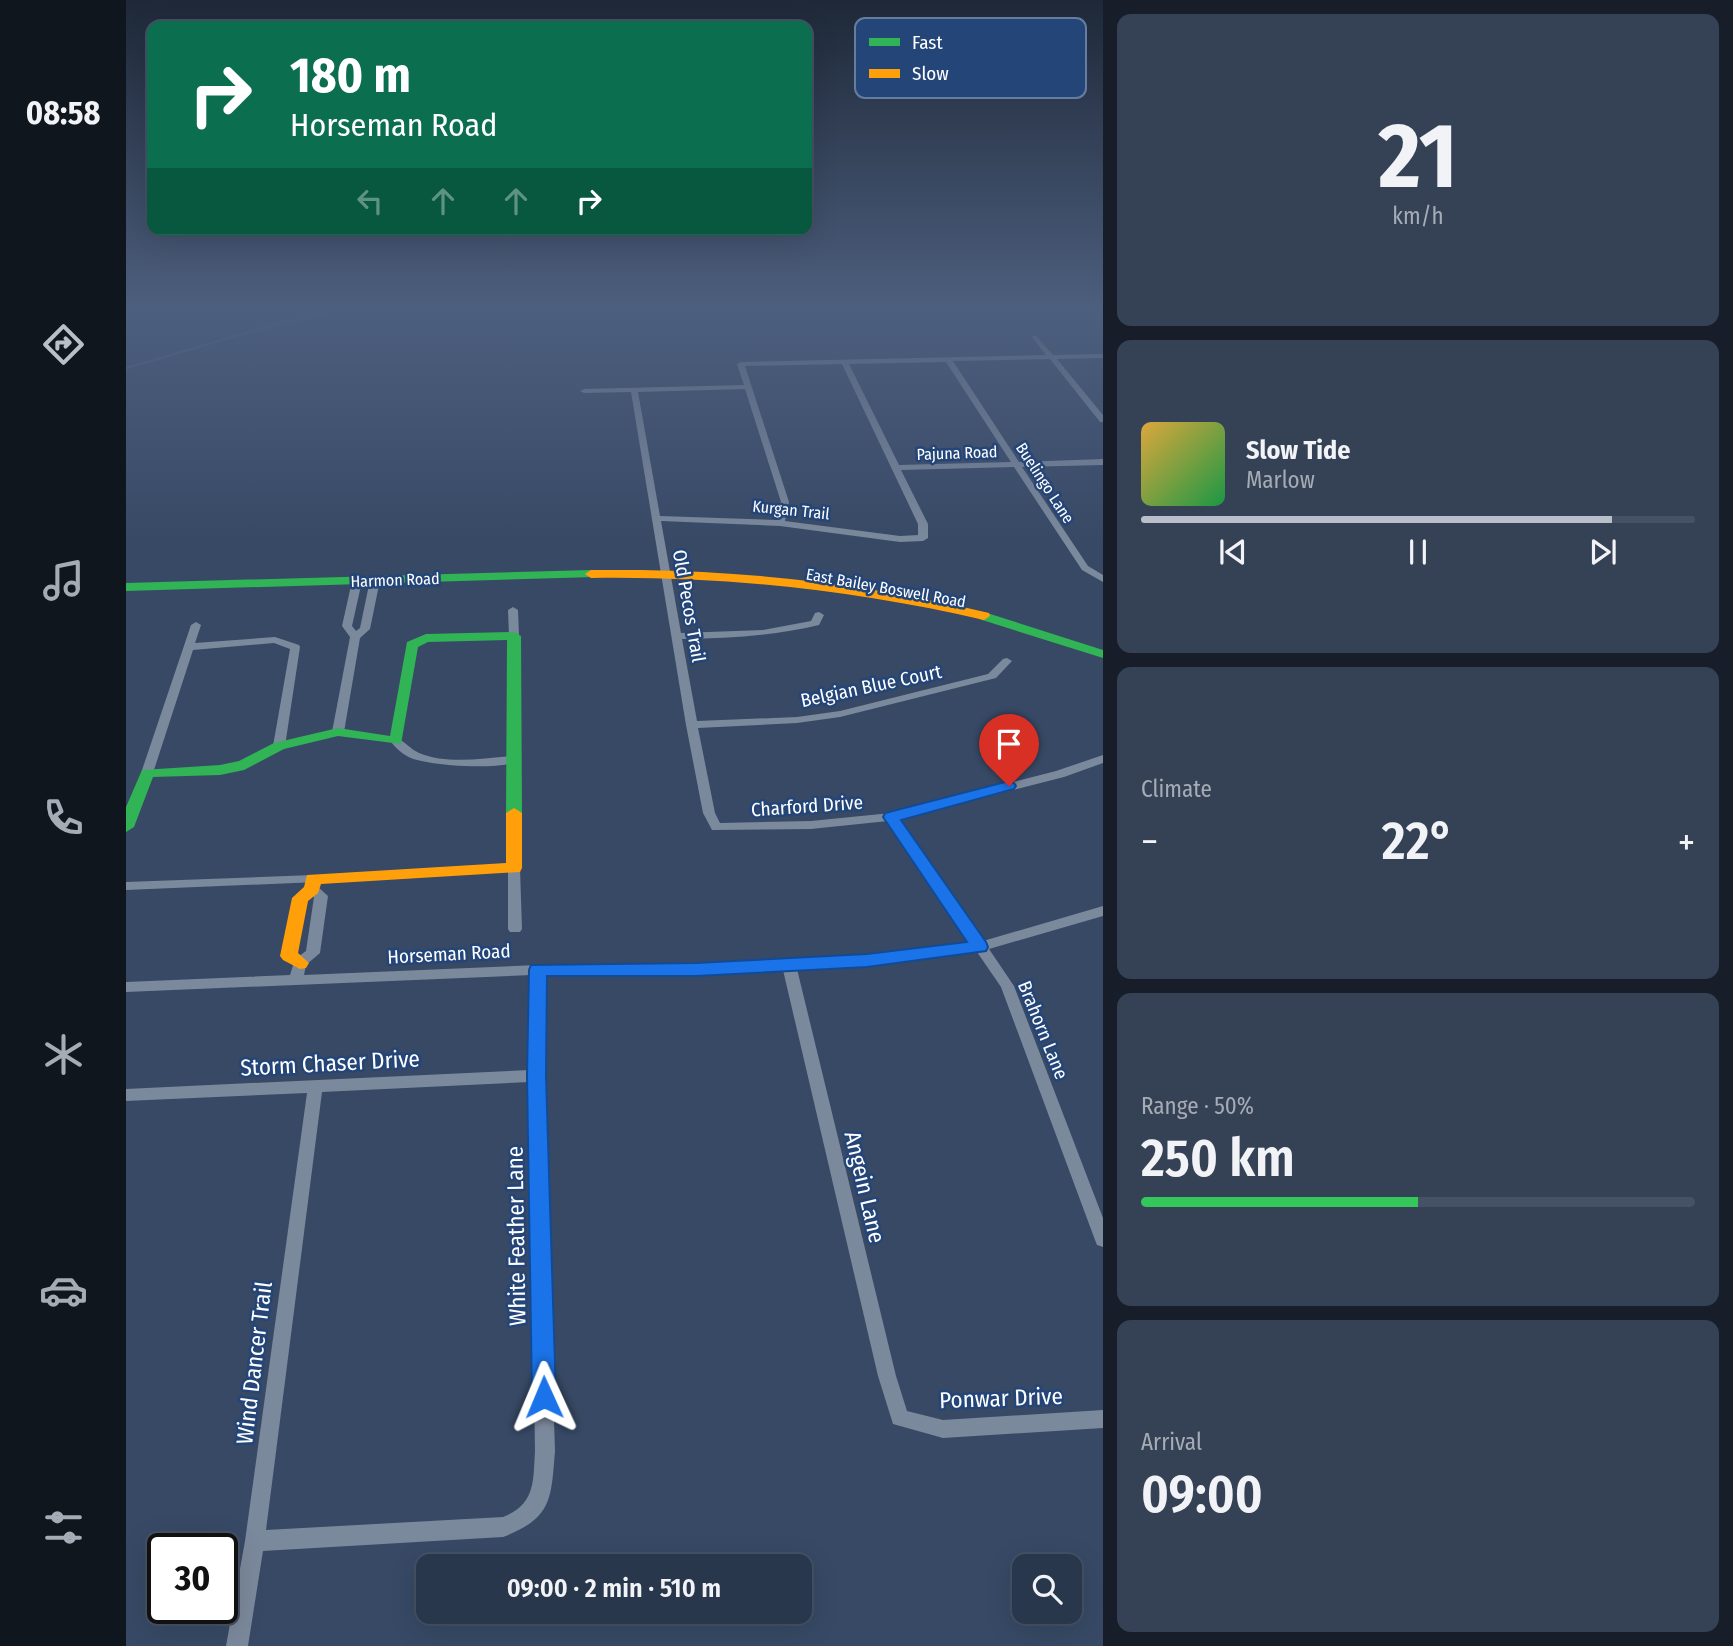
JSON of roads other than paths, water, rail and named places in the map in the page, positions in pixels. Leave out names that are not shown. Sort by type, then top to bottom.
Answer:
[{"type":"street","points":[[583,391],[716,388]]},
{"type":"street","points":[[746,388],[785,502],[780,523]]},
{"type":"street","points":[[857,388],[897,468]]},
{"type":"street","name":"Buelingo Lane","points":[[967,388],[1085,568],[1103,579]]},
{"type":"street","points":[[1078,388],[1103,420]]},
{"type":"street","name":"Old Pecos Trail","points":[[634,390],[692,725],[709,813],[716,827]]},
{"type":"street","name":"Pajuna Road","points":[[897,468],[1103,462]]},
{"type":"street","name":"Kurgan Trail","points":[[655,518],[780,523],[900,539],[923,538],[923,524],[897,468]]},
{"type":"street","name":"Harmon Road","points":[[126,577],[664,568]]},
{"type":"street","name":"Harmon Road","points":[[126,587],[357,581],[664,568]]},
{"type":"street","name":"East Bailey Boswell Road","points":[[664,568],[796,572],[858,580],[939,594],[997,609],[1103,643]]},
{"type":"street","name":"East Bailey Boswell Road","points":[[664,568],[786,579],[930,603],[1008,622],[1103,654]]},
{"type":"street","points":[[338,732],[355,637],[365,629],[375,580]]},
{"type":"street","points":[[355,637],[347,626],[357,581]]},
{"type":"street","points":[[513,610],[515,929]]},
{"type":"street","points":[[677,636],[789,630],[815,623],[819,615]]},
{"type":"street","points":[[126,827],[147,773],[196,625]]},
{"type":"street","points":[[396,741],[412,645],[416,641],[426,638],[514,636]]},
{"type":"street","points":[[189,647],[275,640],[295,647],[279,746]]},
{"type":"street","name":"Belgian Blue Court","points":[[692,725],[797,720],[840,714],[992,676],[1007,661]]},
{"type":"street","points":[[147,773],[220,770],[244,765],[279,746],[338,732],[396,741],[412,754],[432,760],[514,760]]},
{"type":"street","name":"Charford Drive","points":[[716,827],[811,825],[891,817],[1059,774],[1103,759]]},
{"type":"street","name":"Brahorn Lane","points":[[891,817],[1007,986],[1103,1240]]},
{"type":"street","points":[[126,886],[312,884],[514,868]]},
{"type":"street","points":[[300,963],[289,956],[300,898],[312,884]]},
{"type":"street","points":[[296,981],[300,963],[313,953],[321,896],[312,884]]},
{"type":"street","name":"Horseman Road","points":[[126,987],[538,970],[696,969],[867,961],[980,947],[1103,911]]},
{"type":"street","name":"Angein Lane","points":[[789,965],[887,1376],[900,1418]]},
{"type":"street","name":"White Feather Lane","points":[[255,1541],[503,1527],[523,1521],[536,1506],[543,1484],[545,1451],[536,1076],[538,970]]},
{"type":"street","name":"Storm Chaser Drive","points":[[126,1095],[536,1076]]},
{"type":"street","name":"Wind Dancer Trail","points":[[237,1646],[255,1541],[315,1086]]},
{"type":"street","name":"Ponwar Drive","points":[[900,1418],[943,1429],[1103,1419]]}]
